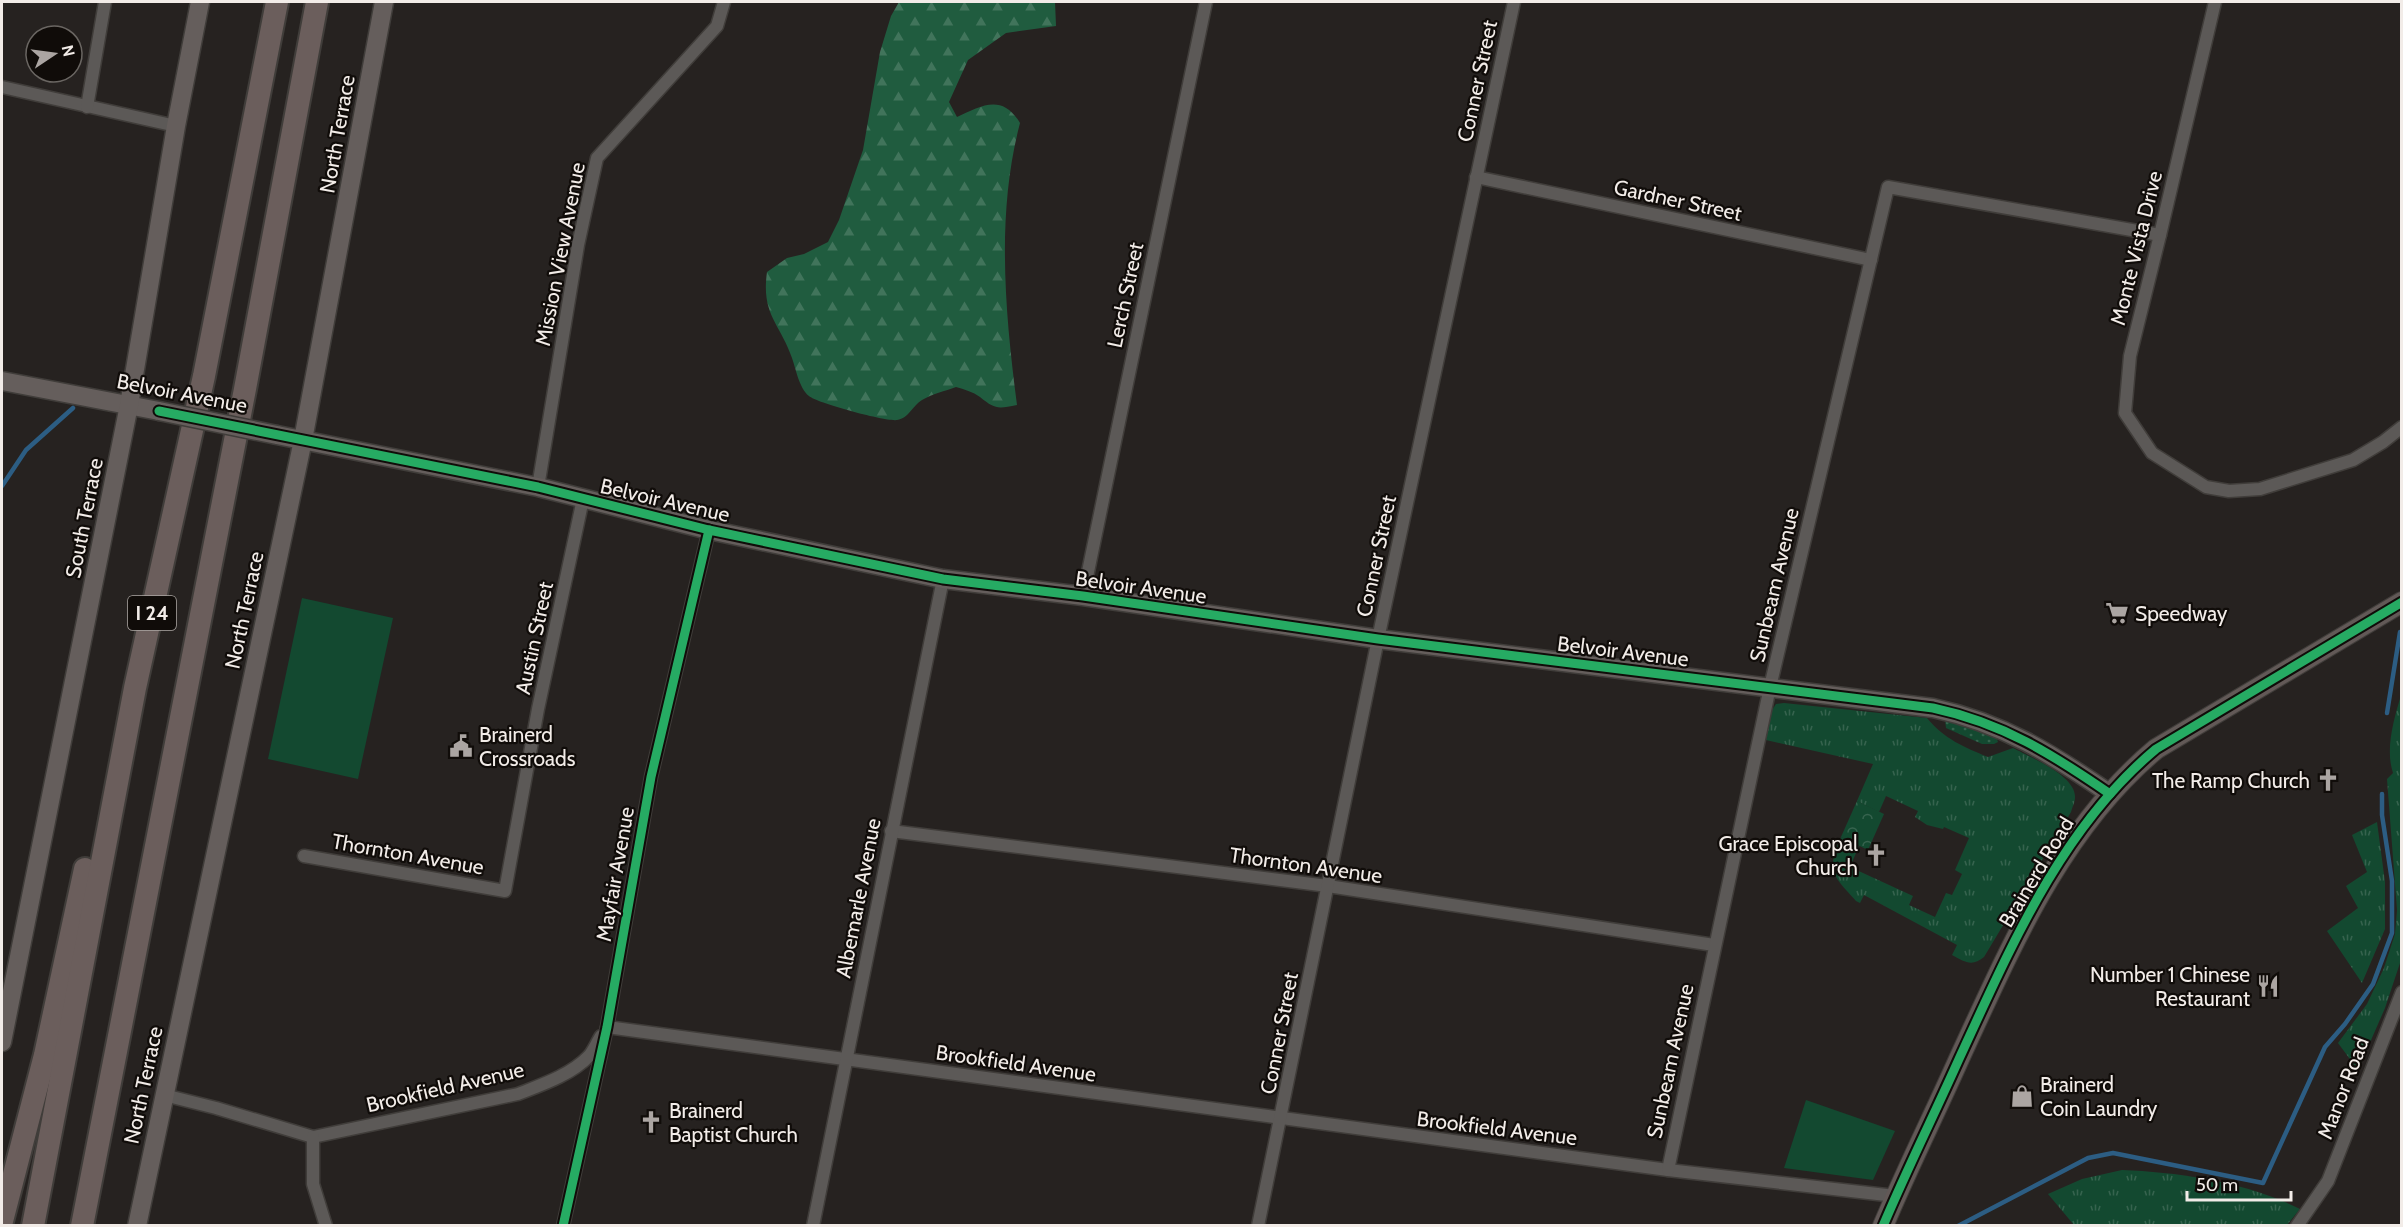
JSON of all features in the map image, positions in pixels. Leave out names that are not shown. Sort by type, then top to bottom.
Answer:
[{"type":"highway","name":"I 24","points":[[33,1226],[135,688],[204,376],[278,2]]},
{"type":"highway","name":"I 24","points":[[82,1226],[243,400],[317,2]]},
{"type":"highway","points":[[2,1221],[45,1054],[89,852],[135,688]]},
{"type":"highway","points":[[97,1226],[112,1069]]},
{"type":"main road","name":"Brainerd Road","points":[[1883,1226],[1895,1196],[2018,937],[2070,844],[2110,795],[2139,764],[2174,737],[2402,602]]},
{"type":"street","points":[[87,107],[105,2]]},
{"type":"street","name":"South Terrace","points":[[2,1037],[129,405],[176,126],[200,2]]},
{"type":"street","name":"North Terrace","points":[[136,1226],[303,440],[384,2]]},
{"type":"street","name":"Mission View Avenue","points":[[538,487],[578,245],[597,158],[717,26],[724,2]]},
{"type":"street","name":"Lerch Street","points":[[1083,596],[1206,2]]},
{"type":"street","name":"Conner Street","points":[[1258,1226],[1378,639],[1515,2]]},
{"type":"street","name":"Monte Vista Drive","points":[[2215,2],[2130,356],[2125,413],[2152,453],[2206,487],[2229,491],[2260,489],[2353,460],[2383,442],[2402,427]]},
{"type":"street","points":[[2,87],[176,126]]},
{"type":"street","name":"Gardner Street","points":[[1476,177],[1871,260]]},
{"type":"street","name":"Sunbeam Avenue","points":[[1668,1170],[1770,687],[1888,187],[2160,236]]},
{"type":"street","name":"Belvoir Avenue","points":[[2,381],[538,487],[709,530],[943,579],[1083,596],[1378,639],[1933,708],[1962,714],[2017,736],[2110,795]]},
{"type":"street","name":"Austin Street","points":[[505,891],[539,704],[584,499]]},
{"type":"street","name":"Mayfair Avenue","points":[[563,1226],[607,1027],[651,777],[709,530]]},
{"type":"street","name":"Albemarle Avenue","points":[[813,1226],[943,579]]},
{"type":"street","name":"Thornton Avenue","points":[[891,831],[1328,886],[1714,945]]},
{"type":"street","name":"Thornton Avenue","points":[[304,856],[505,891]]},
{"type":"street","name":"Manor Road","points":[[2297,1226],[2328,1181],[2402,992]]},
{"type":"street","name":"Brookfield Avenue","points":[[164,1095],[313,1137],[518,1094],[546,1083],[589,1056],[607,1027],[1281,1120],[1668,1170],[1895,1196]]},
{"type":"street","points":[[313,1137],[313,1184],[326,1226]]},
{"type":"green space","points":[[899,2],[1055,2],[1056,26],[1006,33],[968,60],[949,102],[957,117],[983,106],[998,105],[1006,108],[1020,123],[1012,157],[1005,228],[1006,299],[1017,405],[997,407],[956,387],[926,398],[905,417],[897,420],[880,418],[825,403],[809,396],[803,388],[787,346],[769,309],[766,287],[767,272],[787,258],[804,254],[828,242],[839,220],[863,150],[880,52],[891,16]]},
{"type":"green space","points":[[302,598],[393,618],[358,779],[268,759]]},
{"type":"green space","points":[[2401,695],[2401,960],[2385,1008],[2358,1070],[2338,1043],[2367,1004],[2384,968],[2395,934],[2397,910],[2387,779],[2393,773],[2390,744]]},
{"type":"green space","points":[[1776,704],[1927,718],[1947,737],[1971,750],[1988,757],[2013,748],[2051,768],[2069,782],[2074,790],[2075,798],[2071,812],[1984,957],[1972,963],[1961,960],[1952,955],[1957,945],[1864,895],[1860,903],[1856,901],[1841,885],[1833,866],[1841,837],[1859,846],[1850,867],[1913,896],[1909,905],[1935,917],[1946,893],[1952,895],[1962,874],[1955,870],[1969,838],[1944,827],[1943,829],[1927,825],[1915,817],[1918,811],[1886,796],[1879,812],[1857,801],[1873,764],[1766,740],[1769,715]]},
{"type":"green space","points":[[1945,720],[1996,737],[1998,742],[1982,744],[1946,728]]},
{"type":"green space","points":[[1857,801],[1884,814],[1868,850],[1841,837]]},
{"type":"green space","points":[[2377,822],[2385,882],[2385,929],[2362,983],[2327,931],[2358,908],[2346,886],[2367,872],[2352,835]]},
{"type":"green space","points":[[1806,1100],[1895,1131],[1873,1180],[1784,1168]]},
{"type":"green space","points":[[2122,1170],[2167,1173],[2213,1180],[2259,1192],[2300,1209],[2287,1225],[2074,1225],[2048,1194],[2082,1179]]},
{"type":"waterway","points":[[2,486],[26,450],[73,408]]},
{"type":"waterway","points":[[2387,713],[2400,632]]},
{"type":"waterway","points":[[1958,1226],[2088,1158],[2113,1153],[2263,1183],[2325,1047],[2345,1024],[2373,984],[2392,933],[2392,881],[2382,815],[2382,794]]},
{"type":"cycle path","points":[[159,411],[538,487],[709,530],[943,579],[1083,596],[1378,639],[1933,708],[1958,714],[2004,731],[2047,753],[2110,794]]},
{"type":"cycle path","points":[[563,1226],[607,1027],[651,777],[709,530]]},
{"type":"cycle path","points":[[1883,1226],[2018,934],[2065,853],[2092,816],[2122,781],[2156,749],[2402,602]]},
{"type":"place","name":"Speedway","points":[[2117,613]]},
{"type":"place","name":"Brainerd Crossroads","points":[[461,746]]},
{"type":"place","name":"The Ramp Church","points":[[2328,780]]},
{"type":"place","name":"Grace Episcopal Church","points":[[1876,855]]},
{"type":"place","name":"Number 1 Chinese Restaurant","points":[[2268,986]]},
{"type":"place","name":"Brainerd Coin Laundry","points":[[2022,1096]]},
{"type":"place","name":"Brainerd Baptist Church","points":[[651,1122]]}]
